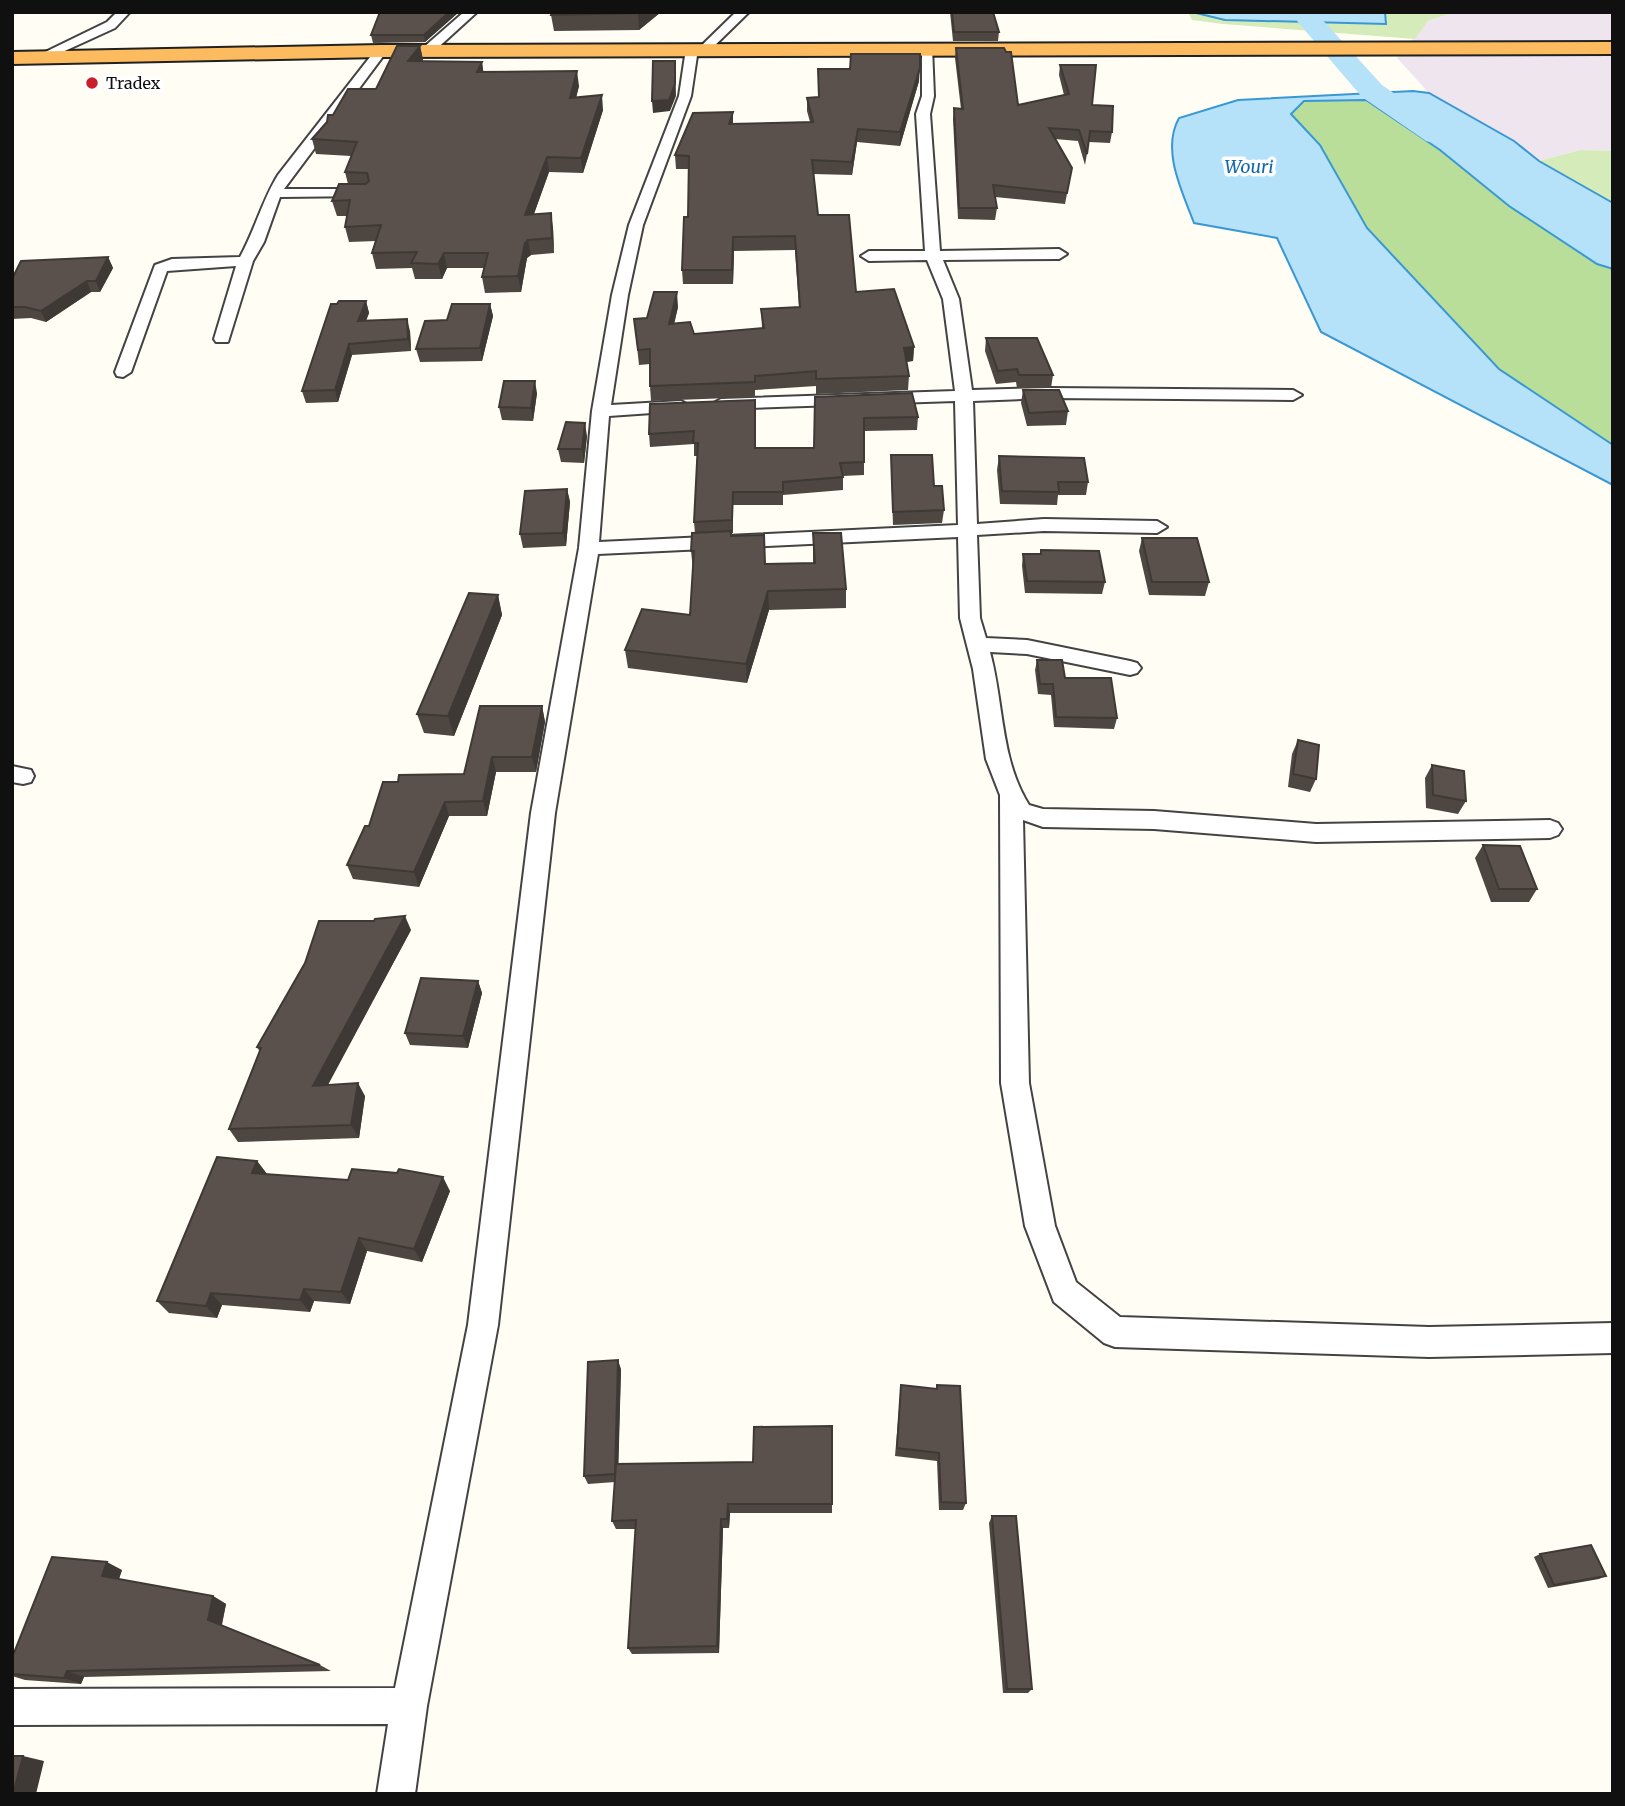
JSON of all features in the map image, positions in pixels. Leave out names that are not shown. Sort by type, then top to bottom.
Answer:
[{"type":"highway","points":[[12,58],[428,50],[1613,48]]},
{"type":"street","points":[[41,57],[111,25],[124,12]]},
{"type":"street","points":[[428,50],[471,12]]},
{"type":"street","points":[[396,1794],[410,1706],[483,1325],[543,813],[589,548],[601,411],[620,295],[636,225],[685,96],[698,49],[743,12]]},
{"type":"street","points":[[928,50],[928,96],[923,114],[933,255],[951,299],[964,396],[970,618],[992,711],[997,759],[1011,795],[1021,811],[1043,818],[1154,820],[1316,833],[1550,829]]},
{"type":"street","points":[[222,339],[245,261],[256,242],[274,193],[381,51]]},
{"type":"street","points":[[274,193],[365,193]]},
{"type":"street","points":[[869,256],[1059,254]]},
{"type":"street","points":[[123,372],[136,328],[160,268],[172,264],[245,261]]},
{"type":"street","points":[[601,411],[964,396],[1096,393],[1293,395]]},
{"type":"street","points":[[589,548],[1044,525],[1157,527]]},
{"type":"street","points":[[977,644],[1027,647],[1130,668]]},
{"type":"street","points":[[1011,795],[1015,1083],[1040,1226],[1065,1292],[1115,1332],[1429,1342],[1613,1338]]},
{"type":"street","points":[[12,1707],[410,1706]]},
{"type":"shaded area","points":[[1455,12],[1613,12],[1613,151],[1580,150],[1539,161],[1514,141],[1429,93],[1397,58],[1428,21]]},
{"type":"green space","points":[[1188,12],[1455,12],[1428,21],[1415,39],[1223,24],[1192,20]]},
{"type":"green space","points":[[1365,100],[1440,150],[1509,206],[1597,264],[1613,269],[1613,445],[1499,369],[1367,228],[1320,145],[1291,114],[1304,101]]},
{"type":"green space","points":[[1580,150],[1613,151],[1613,203],[1539,161]]},
{"type":"water","points":[[1192,12],[1385,12],[1386,24],[1225,20]]},
{"type":"water","name":"Wouri","points":[[1413,91],[1429,93],[1514,141],[1539,161],[1613,203],[1613,269],[1597,264],[1509,206],[1440,150],[1366,100],[1304,101],[1291,114],[1320,145],[1367,228],[1499,369],[1613,445],[1613,485],[1321,332],[1277,238],[1194,223],[1179,184],[1173,157],[1174,130],[1179,118],[1238,100]]},
{"type":"building","points":[[380,12],[449,12],[424,35],[371,35]]},
{"type":"building","points":[[552,12],[639,12],[551,15]]},
{"type":"building","points":[[952,12],[993,12],[999,32],[954,32]]},
{"type":"building","points":[[397,46],[420,46],[408,61],[482,62],[477,72],[577,71],[570,98],[602,95],[581,158],[547,157],[525,215],[551,213],[552,238],[528,240],[525,243],[518,276],[482,277],[488,253],[444,253],[438,264],[411,263],[417,252],[372,253],[381,225],[345,227],[350,200],[332,201],[339,184],[366,184],[369,181],[367,173],[345,172],[357,142],[312,139],[327,122],[328,115],[333,115],[348,89],[376,89]]},
{"type":"building","points":[[956,48],[1004,48],[1006,52],[1011,52],[1018,105],[1069,94],[1060,65],[1096,65],[1092,105],[1113,106],[1112,132],[1090,131],[1087,154],[1079,130],[1049,128],[1072,168],[1067,193],[993,185],[997,208],[959,208],[954,108],[963,109]]},
{"type":"building","points":[[851,54],[920,54],[920,68],[900,132],[858,129],[852,162],[812,160],[818,215],[849,215],[856,292],[894,289],[914,347],[904,348],[909,376],[816,379],[816,371],[755,376],[755,382],[650,386],[650,349],[638,350],[634,319],[647,318],[654,292],[677,292],[669,324],[690,322],[694,334],[764,328],[761,309],[800,307],[795,236],[733,237],[732,270],[682,270],[684,217],[688,217],[689,156],[675,155],[693,113],[733,112],[729,124],[813,122],[807,98],[819,97],[818,69],[850,69]]},
{"type":"building","points":[[653,61],[675,61],[675,84],[669,100],[652,101]]},
{"type":"building","points":[[108,257],[96,281],[87,281],[41,311],[12,307],[12,279],[21,261]]},
{"type":"building","points":[[339,301],[366,301],[358,321],[407,319],[408,339],[349,344],[335,390],[302,391],[331,304],[337,304]]},
{"type":"building","points":[[452,304],[490,304],[480,348],[416,349],[425,321],[447,320]]},
{"type":"building","points":[[986,338],[1037,338],[1053,375],[1019,375],[1017,369],[998,371]]},
{"type":"building","points":[[504,381],[535,381],[531,408],[499,407]]},
{"type":"building","points":[[1023,390],[1059,390],[1068,411],[1029,413]]},
{"type":"building","points":[[912,393],[918,417],[864,418],[864,462],[840,463],[843,477],[783,482],[783,492],[733,492],[732,520],[694,522],[698,443],[693,443],[694,431],[649,434],[650,404],[755,400],[755,448],[814,448],[815,397]]},
{"type":"building","points":[[566,422],[585,423],[582,449],[558,449]]},
{"type":"building","points":[[891,455],[932,455],[934,486],[942,486],[944,510],[893,512]]},
{"type":"building","points":[[999,456],[1084,458],[1088,482],[1058,482],[1059,492],[1002,491]]},
{"type":"building","points":[[567,489],[563,533],[520,534],[525,491]]},
{"type":"building","points":[[731,531],[731,536],[764,535],[765,564],[815,563],[813,533],[841,533],[846,589],[768,591],[746,664],[625,650],[642,609],[690,615],[694,551],[691,551],[692,533]]},
{"type":"building","points":[[1142,538],[1197,538],[1209,582],[1152,582]]},
{"type":"building","points":[[1041,550],[1099,551],[1105,582],[1027,581],[1023,554],[1041,554]]},
{"type":"building","points":[[469,593],[498,595],[448,716],[417,714]]},
{"type":"building","points":[[1037,660],[1062,660],[1065,678],[1111,678],[1117,718],[1056,717],[1053,684],[1040,684]]},
{"type":"building","points":[[480,706],[542,706],[532,757],[492,757],[483,801],[445,802],[414,872],[347,865],[365,826],[369,826],[383,782],[398,782],[399,775],[464,774]]},
{"type":"building","points":[[1298,740],[1319,745],[1316,779],[1293,774]]},
{"type":"building","points":[[1432,765],[1464,771],[1466,801],[1433,795]]},
{"type":"building","points":[[1483,845],[1520,846],[1537,889],[1499,889]]},
{"type":"building","points":[[405,916],[313,1086],[358,1083],[351,1125],[229,1129],[261,1048],[257,1047],[305,963],[319,921],[374,921]]},
{"type":"building","points":[[421,978],[478,981],[463,1036],[405,1033]]},
{"type":"building","points":[[217,1157],[257,1161],[252,1173],[348,1180],[352,1169],[397,1173],[399,1169],[443,1177],[414,1249],[359,1238],[341,1292],[304,1289],[300,1300],[211,1293],[206,1306],[157,1301]]},
{"type":"building","points":[[618,1360],[615,1474],[584,1476],[588,1362]]},
{"type":"building","points":[[901,1385],[937,1389],[937,1385],[960,1386],[966,1503],[941,1502],[939,1453],[897,1448]]},
{"type":"building","points":[[832,1426],[832,1504],[728,1504],[727,1519],[721,1519],[717,1646],[628,1648],[636,1520],[612,1521],[616,1464],[753,1462],[754,1427]]},
{"type":"building","points":[[992,1516],[1016,1516],[1032,1689],[1007,1689]]},
{"type":"building","points":[[1591,1545],[1606,1576],[1554,1585],[1540,1554]]},
{"type":"building","points":[[52,1557],[107,1562],[102,1576],[213,1596],[208,1620],[320,1665],[67,1671],[64,1678],[12,1674],[12,1658]]},
{"type":"building","points":[[12,1756],[23,1756],[13,1794],[12,1794]]},
{"type":"waterway","points":[[1310,21],[1372,91],[1436,135]]},
{"type":"place","name":"Tradex","points":[[92,83]]}]
